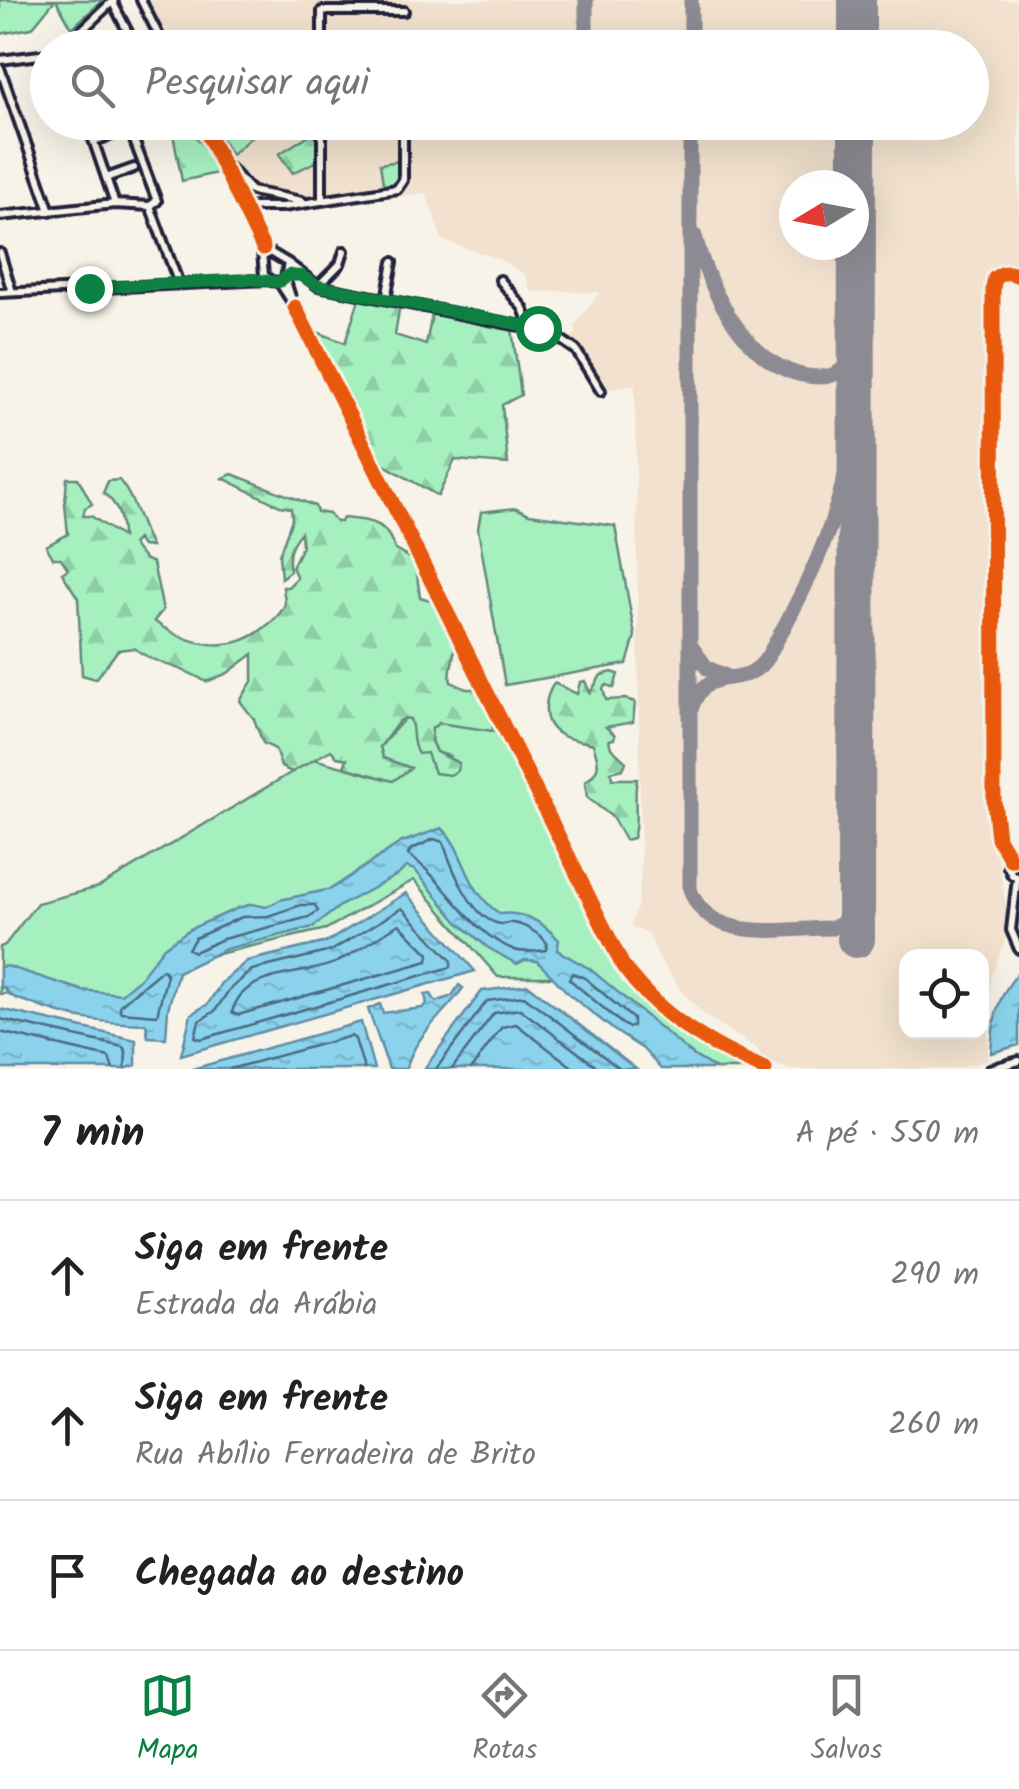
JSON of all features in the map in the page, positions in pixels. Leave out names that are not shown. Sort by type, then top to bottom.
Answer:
[{"type":"street","points":[[141,0],[156,30]]},
{"type":"street","points":[[322,0],[322,30]]},
{"type":"street","points":[[82,30],[113,1],[127,30]]},
{"type":"street","points":[[322,12],[404,12]]},
{"type":"street","points":[[0,60],[30,56]]},
{"type":"street","points":[[0,68],[50,211]]},
{"type":"street","points":[[97,140],[94,141],[115,204]]},
{"type":"street","points":[[0,216],[115,204],[150,206],[157,201],[135,140]]},
{"type":"street","points":[[211,140],[264,248],[263,266],[268,280]]},
{"type":"street","points":[[318,201],[321,140]]},
{"type":"street","points":[[247,214],[251,207],[283,207],[397,189],[403,180],[404,140]]},
{"type":"street","points":[[220,160],[256,194],[318,201]]},
{"type":"street","points":[[106,178],[134,168]]},
{"type":"street","points":[[150,206],[179,284]]},
{"type":"street","points":[[264,248],[318,286],[530,327],[558,336],[576,350],[601,391]]},
{"type":"street","points":[[318,286],[340,264],[344,251]]},
{"type":"street","points":[[0,253],[12,292]]},
{"type":"street","points":[[249,279],[267,258],[276,255]]},
{"type":"street","points":[[386,299],[393,262]]},
{"type":"street","points":[[288,263],[284,278],[295,308],[623,966],[666,1014],[728,1053],[765,1069]]},
{"type":"street","points":[[1019,276],[1000,274],[994,278],[993,288],[994,800],[1000,846],[1015,858],[1010,873],[1018,878],[1012,930],[1019,948]]},
{"type":"street","points":[[0,293],[302,276]]},
{"type":"street","points":[[500,280],[523,308],[530,327]]},
{"type":"street","points":[[990,1069],[1019,1062]]},
{"type":"shaded area","points":[[150,0],[1019,0],[1019,262],[1013,271],[996,265],[991,272],[989,783],[1008,918],[1006,937],[989,994],[989,949],[899,949],[899,1039],[988,1039],[988,1060],[952,1069],[788,1069],[761,1060],[758,1049],[703,1014],[681,991],[650,936],[633,929],[641,873],[635,385],[605,390],[586,355],[570,338],[600,292],[531,291],[525,274],[499,259],[442,240],[426,193],[257,215],[219,140],[989,140],[989,30],[164,30]]},
{"type":"green space","points":[[0,0],[55,0],[32,28],[0,34]]},
{"type":"green space","points":[[56,0],[103,0],[72,28]]},
{"type":"green space","points":[[174,140],[199,140],[221,172],[182,181]]},
{"type":"green space","points":[[223,140],[248,140],[231,155]]},
{"type":"green space","points":[[301,140],[317,140],[317,161],[293,173],[279,154]]},
{"type":"green space","points":[[399,161],[397,184],[384,189],[380,164]]},
{"type":"green space","points":[[360,296],[400,304],[395,335],[426,345],[432,314],[512,329],[521,395],[502,405],[508,464],[455,460],[438,496],[383,464],[312,330],[345,343]]},
{"type":"green space","points":[[232,474],[315,506],[317,512],[329,514],[336,522],[343,518],[376,524],[387,533],[395,550],[415,561],[420,597],[434,601],[452,636],[451,682],[466,689],[478,689],[492,720],[493,731],[439,723],[432,728],[431,741],[436,752],[459,763],[457,771],[450,775],[434,773],[427,753],[418,754],[410,719],[405,718],[380,747],[383,758],[411,768],[393,781],[344,767],[347,759],[337,757],[331,750],[292,772],[281,767],[275,749],[263,743],[254,719],[240,701],[253,680],[253,654],[228,673],[206,682],[134,648],[118,650],[96,679],[82,675],[78,598],[62,573],[68,569],[61,558],[53,558],[46,546],[68,534],[67,478],[78,478],[92,504],[85,508],[83,516],[91,516],[122,537],[118,513],[103,493],[108,481],[119,480],[151,547],[142,546],[137,539],[132,544],[144,559],[153,563],[163,610],[154,621],[194,641],[223,644],[252,636],[280,613],[285,603],[283,587],[297,578],[292,567],[302,546],[301,532],[290,550],[290,571],[281,578],[279,555],[292,519],[291,508],[223,478]]},
{"type":"green space","points":[[516,508],[529,514],[615,526],[635,636],[627,664],[505,685],[478,529],[481,512]]},
{"type":"green space","points":[[618,674],[614,688],[603,688],[606,700],[635,702],[633,722],[606,727],[615,735],[609,740],[611,748],[626,762],[623,769],[611,772],[612,779],[637,779],[635,832],[633,838],[625,840],[612,817],[587,797],[585,782],[598,765],[593,744],[561,735],[550,724],[546,711],[554,683],[577,694],[580,682],[585,681],[590,693],[601,675]]},
{"type":"green space","points":[[405,718],[410,719],[431,765],[449,756],[436,752],[431,741],[432,728],[439,723],[493,730],[492,720],[623,973],[662,1014],[732,1059],[759,1069],[716,1069],[633,1007],[558,977],[498,977],[414,880],[326,929],[179,963],[157,1017],[0,994],[0,947],[37,903],[99,887],[314,759],[393,781],[409,769],[383,758],[380,747]]},
{"type":"water","points":[[442,828],[488,904],[500,914],[525,916],[546,928],[559,940],[557,950],[590,969],[694,1056],[716,1069],[661,1069],[643,1049],[571,996],[537,961],[517,964],[487,947],[457,921],[415,870],[406,867],[340,906],[313,927],[226,949],[178,972],[168,1009],[166,1038],[148,1037],[146,1024],[73,1016],[18,999],[0,988],[0,967],[7,966],[81,990],[121,994],[139,979],[164,947],[190,929],[252,904],[266,907],[280,900],[331,889],[400,843]]},
{"type":"water","points":[[406,893],[475,971],[181,1055],[191,1014],[208,1004],[221,983],[247,961],[327,942]]},
{"type":"water","points":[[1019,972],[1019,1045],[991,1053],[997,1010]]},
{"type":"water","points":[[459,985],[463,988],[423,1036],[406,1069],[389,1069],[368,1009],[380,1004],[383,1013],[422,1008],[427,1004],[425,995],[431,994],[436,1002],[452,996]]},
{"type":"water","points":[[528,985],[636,1069],[424,1069],[482,991]]},
{"type":"water","points":[[0,1009],[136,1040],[136,1065],[125,1069],[0,1069]]},
{"type":"water","points":[[361,1022],[374,1069],[192,1069]]},
{"type":"taxiway","points":[[586,0],[586,30]]},
{"type":"taxiway","points":[[691,0],[691,30]]},
{"type":"taxiway","points":[[690,140],[690,889],[699,907],[713,919],[750,929],[832,928],[847,922],[856,907]]},
{"type":"taxiway","points":[[695,236],[722,305],[737,327],[773,362],[794,373],[825,377],[843,368],[856,345]]},
{"type":"taxiway","points":[[691,709],[707,685],[748,674],[768,656],[822,548],[855,431]]},
{"type":"taxiway","points":[[691,646],[707,668],[728,677]]},
{"type":"runway","points":[[857,0],[857,30]]},
{"type":"runway","points":[[856,939],[857,140]]},
{"type":"cycle path","points":[[211,140],[263,248]]},
{"type":"cycle path","points":[[1011,860],[998,838],[994,800],[993,288],[995,278],[1001,274],[1019,276]]},
{"type":"cycle path","points":[[295,307],[623,966],[653,1000],[687,1028],[765,1069]]},
{"type":"route","points":[[89,288],[249,279],[279,282],[288,275],[297,275],[318,286],[538,328]]}]
